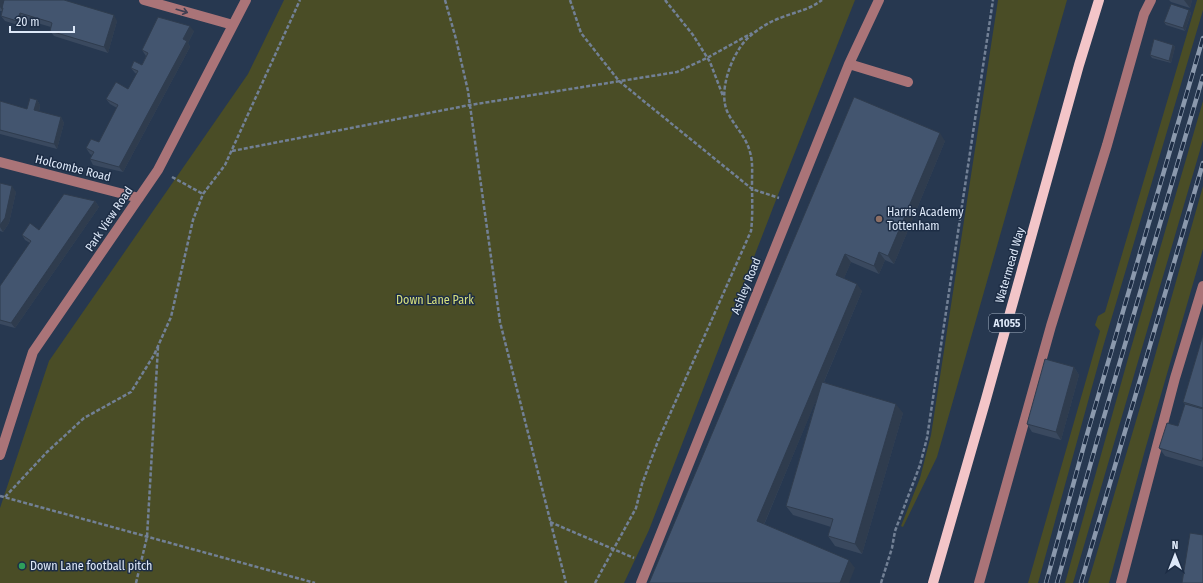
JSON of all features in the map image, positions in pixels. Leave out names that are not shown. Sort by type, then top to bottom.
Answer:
[{"type":"main road","name":"Watermead Way","points":[[933,583],[1099,0]]},
{"type":"street","points":[[144,0],[233,26]]},
{"type":"street","name":"Park View Road","points":[[0,455],[33,352],[158,170],[246,0]]},
{"type":"street","name":"Ashley Road","points":[[641,583],[849,64],[879,0]]},
{"type":"street","points":[[979,583],[1050,326],[1107,146],[1144,14],[1151,0]]},
{"type":"street","points":[[849,64],[908,82]]},
{"type":"street","name":"Holcombe Road","points":[[0,162],[139,198]]},
{"type":"street","points":[[1121,583],[1173,386],[1203,286]]},
{"type":"path","points":[[5,497],[47,452],[84,418],[131,392],[154,355],[171,317],[193,220],[203,194],[225,165],[300,0]]},
{"type":"path","points":[[445,0],[468,91],[500,322],[566,583]]},
{"type":"path","points":[[570,0],[581,33],[618,81],[752,189],[786,200]]},
{"type":"path","points":[[595,583],[636,508],[642,484],[658,441],[751,231],[753,215],[752,166],[749,149],[743,135],[728,114],[724,97],[707,58],[693,35],[665,0]]},
{"type":"path","points":[[231,152],[470,106],[677,72],[707,58],[765,25],[780,18],[814,7],[822,0]]},
{"type":"path","points":[[880,583],[892,548],[895,531],[920,465],[927,438],[993,0]]},
{"type":"path","points":[[724,97],[729,69],[737,53],[748,37],[765,25]]},
{"type":"path","points":[[158,170],[203,194]]},
{"type":"path","points":[[136,583],[147,537],[159,345]]},
{"type":"path","points":[[0,496],[314,583]]},
{"type":"path","points":[[550,522],[640,561]]},
{"type":"green space","name":"Down Lane Park","points":[[284,0],[855,0],[774,205],[649,530],[624,583],[0,583],[0,508],[49,361],[248,74]]},
{"type":"green space","points":[[998,0],[1067,0],[937,457],[903,527],[901,526],[920,478],[931,435]]},
{"type":"green space","points":[[1197,0],[1203,0],[1203,10],[1103,347],[1038,583],[1028,583],[1100,331],[1095,325],[1098,316],[1105,312]]},
{"type":"green space","points":[[1203,101],[1203,140],[1073,583],[1065,583],[1129,355]]},
{"type":"green space","points":[[1203,186],[1203,249],[1145,450],[1109,583],[1088,583],[1149,377]]},
{"type":"building","points":[[4,0],[64,0],[114,15],[104,47],[50,31],[52,23],[50,22],[20,13],[17,21],[1,16]]},
{"type":"building","points":[[1171,4],[1189,10],[1183,28],[1164,22]]},
{"type":"building","points":[[158,17],[190,26],[183,39],[187,41],[119,167],[90,159],[94,152],[86,148],[91,139],[99,142],[118,105],[106,99],[116,82],[128,89],[138,71],[131,68],[134,61],[142,65],[148,53],[142,50]]},
{"type":"building","points":[[1154,39],[1173,45],[1169,61],[1150,55]]},
{"type":"building","points":[[854,97],[940,133],[888,256],[879,252],[874,266],[845,254],[836,275],[857,284],[757,521],[849,560],[840,583],[649,583]]},
{"type":"building","points":[[30,98],[37,100],[34,110],[61,117],[54,144],[0,130],[0,101],[27,109]]},
{"type":"building","points":[[0,183],[12,186],[5,218],[0,225]]},
{"type":"building","points":[[64,194],[95,201],[11,323],[0,320],[0,286],[31,241],[22,235],[30,223],[39,230]]},
{"type":"building","points":[[1203,335],[1203,408],[1183,402]]},
{"type":"building","points":[[1045,359],[1074,367],[1056,432],[1027,424]]},
{"type":"building","points":[[822,382],[896,404],[855,544],[828,536],[833,519],[786,506]]},
{"type":"building","points":[[1185,404],[1203,409],[1202,461],[1159,448],[1167,423],[1178,426]]},
{"type":"building","points":[[1190,533],[1203,535],[1203,583],[1182,583]]},
{"type":"railway","points":[[1046,583],[1088,431],[1203,38]]},
{"type":"railway","points":[[1057,583],[1203,76]]},
{"type":"railway","points":[[1081,583],[1203,163]]},
{"type":"place","name":"Harris Academy Tottenham","points":[[879,219]]},
{"type":"place","name":"Down Lane football pitch","points":[[22,566]]}]
